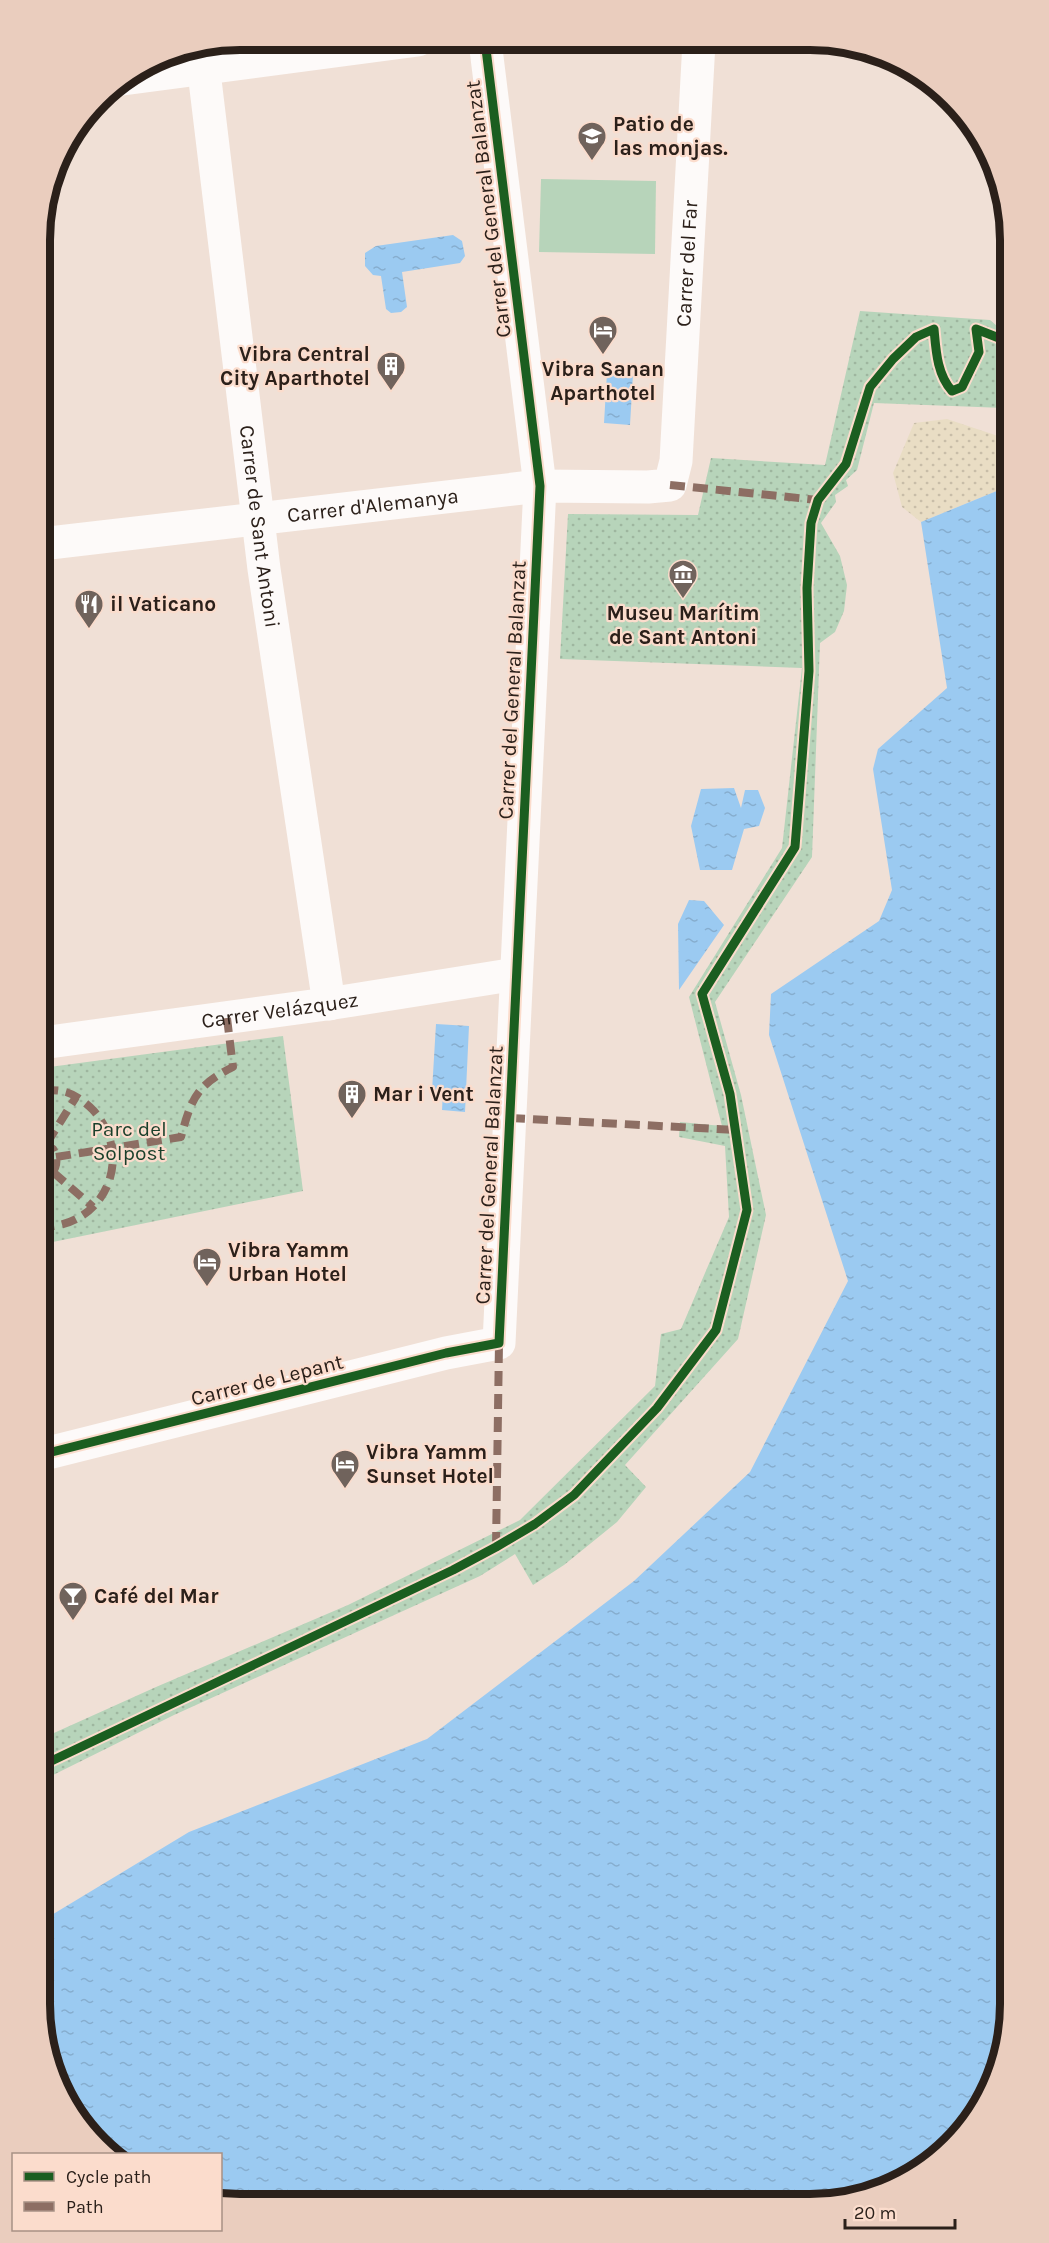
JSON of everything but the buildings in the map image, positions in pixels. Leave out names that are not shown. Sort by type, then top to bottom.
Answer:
[{"type":"street","points":[[153,71],[202,57],[291,50]]},
{"type":"street","name":"Carrer del General Balanzat","points":[[486,50],[540,486],[499,1343]]},
{"type":"street","name":"Carrer del Far","points":[[670,485],[676,460],[699,50]]},
{"type":"street","name":"Carrer de Sant Antoni","points":[[202,57],[258,519],[329,1004]]},
{"type":"street","name":"Carrer d'Alemanya","points":[[50,543],[540,486],[648,487],[670,485]]},
{"type":"street","name":"Carrer Velázquez","points":[[50,1041],[329,1004],[516,974]]},
{"type":"street","name":"Carrer de Lepant","points":[[50,1452],[446,1353],[499,1343]]},
{"type":"green space","points":[[541,179],[656,181],[655,254],[539,252]]},
{"type":"green space","points":[[860,311],[990,320],[1000,329],[1000,408],[874,403],[857,470],[846,480],[848,486],[835,495],[836,502],[821,523],[840,556],[847,585],[844,611],[835,632],[820,643],[812,857],[715,1002],[741,1095],[766,1215],[738,1339],[625,1465],[646,1487],[617,1522],[564,1565],[533,1585],[515,1554],[480,1576],[174,1715],[50,1777],[50,1735],[348,1605],[520,1520],[655,1386],[661,1334],[681,1329],[729,1217],[725,1146],[679,1137],[680,1122],[722,1126],[689,997],[782,848],[802,668],[560,659],[568,514],[698,515],[711,458],[825,465]]},
{"type":"green space","name":"Parc del Solpost","points":[[283,1036],[303,1191],[50,1243],[50,1067]]},
{"type":"sand","points":[[947,419],[1000,437],[1000,490],[921,522],[902,507],[893,473],[914,423]]},
{"type":"water","points":[[453,235],[462,241],[465,256],[460,263],[402,272],[407,307],[401,312],[391,313],[386,309],[381,276],[373,275],[365,266],[365,253],[376,246]]},
{"type":"water","points":[[607,373],[633,374],[630,425],[604,423]]},
{"type":"water","points":[[1000,490],[999,2016],[996,2041],[980,2088],[952,2129],[935,2146],[905,2168],[859,2187],[810,2194],[240,2194],[222,2193],[222,2153],[123,2153],[97,2129],[82,2109],[69,2088],[56,2053],[51,2028],[50,1916],[189,1832],[427,1739],[634,1581],[750,1472],[848,1281],[769,1035],[771,994],[879,921],[892,890],[873,769],[878,749],[947,688],[921,522]]},
{"type":"water","points":[[734,788],[741,808],[745,790],[758,790],[765,808],[759,826],[744,829],[732,870],[700,870],[691,826],[701,789]]},
{"type":"water","points":[[689,900],[704,901],[724,925],[679,990],[678,924]]},
{"type":"water","points":[[436,1024],[469,1026],[465,1112],[442,1110],[443,1092],[432,1091]]},
{"type":"marked path","points":[[670,485],[818,500]]},
{"type":"marked path","points":[[56,1157],[181,1137],[188,1113],[197,1095],[211,1080],[233,1067],[227,1018]]},
{"type":"marked path","points":[[50,1090],[70,1093],[93,1110],[105,1128],[112,1148],[112,1167],[107,1185],[98,1202],[83,1215],[65,1224],[50,1226]]},
{"type":"marked path","points":[[50,1138],[76,1097]]},
{"type":"marked path","points":[[510,1118],[735,1130]]},
{"type":"marked path","points":[[50,1147],[56,1158],[56,1167],[50,1175]]},
{"type":"marked path","points":[[53,1172],[93,1207]]},
{"type":"marked path","points":[[496,1547],[499,1343]]},
{"type":"cycle path","points":[[50,1452],[446,1353],[499,1343],[540,486],[486,50]]},
{"type":"cycle path","points":[[50,1762],[453,1570],[535,1524],[574,1495],[657,1408],[716,1330],[747,1210],[730,1094],[702,994],[795,847],[809,671],[807,588],[811,523],[818,500],[846,464],[870,387],[893,359],[916,337],[934,329],[940,370],[952,391],[962,387],[979,352],[976,329],[1000,338]]},
{"type":"place","name":"Patio de las monjas.","points":[[592,162]]},
{"type":"place","name":"Vibra Sanan Aparthotel","points":[[603,356]]},
{"type":"place","name":"Vibra Central City Aparthotel","points":[[391,392]]},
{"type":"place","name":"Museu Marítim de Sant Antoni","points":[[683,600]]},
{"type":"place","name":"il Vaticano","points":[[89,630]]},
{"type":"place","name":"Mar i Vent","points":[[352,1120]]},
{"type":"place","name":"Vibra Yamm Urban Hotel","points":[[207,1288]]},
{"type":"place","name":"Vibra Yamm Sunset Hotel","points":[[345,1490]]},
{"type":"place","name":"Café del Mar","points":[[73,1622]]}]
